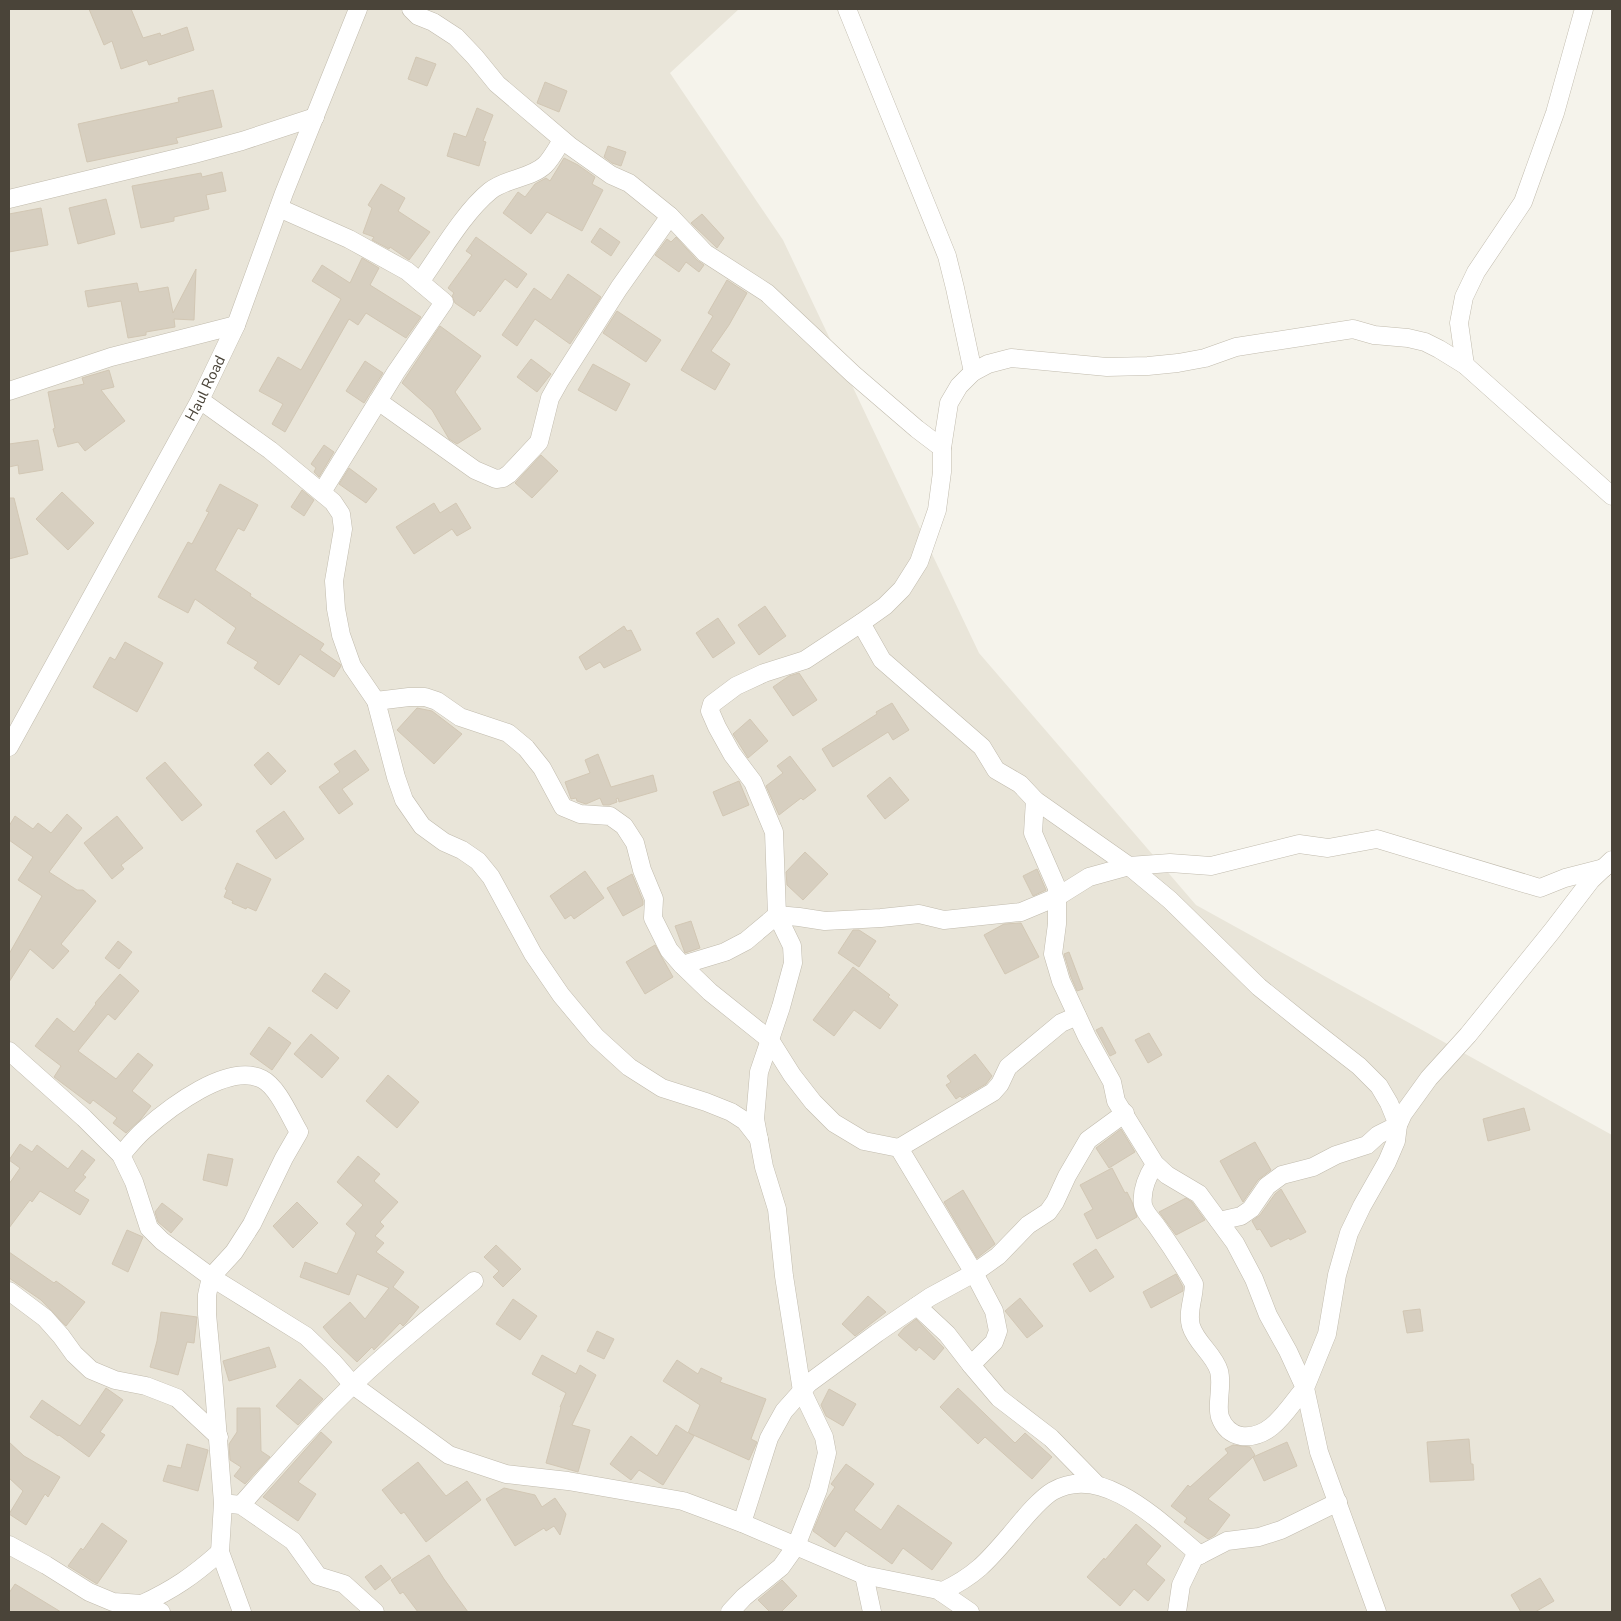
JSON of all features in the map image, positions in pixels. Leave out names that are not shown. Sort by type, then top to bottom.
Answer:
[{"type":"street","name":"Haul Road","points":[[9,748],[200,400],[236,325],[279,208],[358,9]]},
{"type":"street","points":[[411,9],[418,16],[433,22],[456,38],[475,57],[497,84],[562,140],[612,175],[629,183],[670,216],[705,253],[767,293],[853,374],[942,448]]},
{"type":"street","points":[[846,9],[946,256],[956,288],[973,372]]},
{"type":"street","points":[[1464,366],[1459,323],[1464,297],[1476,272],[1523,202],[1554,113],[1584,9]]},
{"type":"street","points":[[9,199],[194,154],[242,141],[315,117]]},
{"type":"street","points":[[420,282],[464,220],[491,190],[529,175],[545,165],[562,140]]},
{"type":"street","points":[[279,208],[349,239],[407,271],[444,302],[378,401],[322,492]]},
{"type":"street","points":[[378,401],[475,470],[496,478],[503,478],[539,442],[550,398],[558,382],[670,216]]},
{"type":"street","points":[[9,391],[111,357],[236,325]]},
{"type":"street","points":[[730,1612],[744,1597],[780,1567],[796,1546],[818,1490],[827,1453],[824,1436],[802,1391],[784,1276],[777,1209],[764,1167],[756,1119],[758,1072],[782,1007],[793,963],[792,946],[777,915],[774,832],[753,782],[732,754],[716,727],[710,711],[712,704],[736,686],[764,673],[804,660],[861,623],[902,590],[919,562],[937,510],[942,472],[942,448],[949,403],[959,386],[973,372],[988,364],[1011,358],[1107,366],[1148,366],[1205,358],[1236,347],[1352,329],[1374,335],[1408,338],[1425,342],[1439,349],[1464,366],[1612,496]]},
{"type":"street","points":[[200,400],[270,450],[322,492],[333,502],[341,514],[343,529],[334,581],[336,609],[341,636],[352,666],[376,701],[404,800],[422,826],[444,842],[462,850],[478,861],[561,995],[596,1037],[629,1067],[662,1088],[731,1112],[745,1121],[759,1139]]},
{"type":"street","points":[[861,623],[882,660],[982,747],[996,770],[1020,784],[1035,800],[1130,866],[1170,900],[1259,987],[1359,1066],[1379,1086],[1390,1103],[1398,1125]]},
{"type":"street","points":[[376,701],[425,697],[437,701],[460,717],[508,733],[526,748],[542,768],[563,807],[580,814],[610,816],[624,826],[634,843],[642,870],[654,899],[653,918],[669,950],[710,992],[770,1040],[792,1075],[813,1102],[834,1123],[864,1141],[899,1148],[993,1092],[1000,1084],[1008,1067],[1061,1022],[1077,1016]]},
{"type":"street","points":[[1035,800],[1033,833],[1057,888],[1057,924],[1053,954],[1061,981],[1087,1037],[1112,1082],[1116,1101],[1155,1164],[1167,1175],[1198,1194],[1235,1243],[1254,1279],[1268,1315],[1288,1351],[1305,1388],[1320,1452],[1377,1612]]},
{"type":"street","points":[[682,965],[725,952],[746,941],[777,915],[825,921],[919,914],[944,920],[1021,912],[1057,897],[1089,877],[1130,866],[1170,863],[1211,866],[1299,844],[1328,848],[1377,839],[1540,888],[1608,864]]},
{"type":"street","points":[[1155,1164],[1144,1190],[1143,1205],[1148,1216],[1157,1226],[1194,1284],[1194,1295],[1190,1313],[1191,1326],[1219,1371],[1219,1416],[1225,1428],[1233,1435],[1255,1436],[1266,1431],[1280,1419],[1305,1388],[1327,1334],[1337,1275],[1349,1233],[1393,1148],[1402,1114],[1429,1078],[1468,1035],[1591,880],[1608,864]]},
{"type":"street","points":[[9,1051],[84,1118],[121,1155],[134,1182],[149,1228],[162,1242],[211,1277],[306,1336],[353,1385],[449,1455],[506,1474],[577,1483],[683,1501],[742,1523],[864,1575],[897,1580],[941,1592],[970,1612]]},
{"type":"street","points":[[121,1155],[144,1130],[206,1086],[230,1076],[247,1074],[263,1079],[277,1092],[299,1132],[284,1158],[252,1224],[234,1252],[211,1277],[206,1295],[206,1314],[218,1437],[232,1504],[220,1552],[242,1612]]},
{"type":"street","points":[[742,1523],[769,1438],[784,1411],[809,1383],[878,1332],[917,1306],[974,1273],[998,1256],[1028,1224],[1048,1212],[1088,1140],[1124,1113]]},
{"type":"street","points":[[1219,1221],[1241,1216],[1251,1209],[1267,1186],[1282,1175],[1313,1167],[1336,1155],[1367,1145],[1378,1135],[1398,1125]]},
{"type":"street","points":[[899,1148],[974,1273],[994,1311],[998,1331],[994,1342],[971,1365]]},
{"type":"street","points":[[232,1504],[353,1385],[414,1330],[474,1281]]},
{"type":"street","points":[[9,1291],[45,1318],[74,1354],[91,1370],[115,1380],[146,1386],[177,1398],[218,1437]]},
{"type":"street","points":[[917,1306],[947,1334],[999,1398],[1051,1438],[1097,1485]]},
{"type":"street","points":[[941,1592],[982,1567],[1028,1514],[1052,1491],[1070,1484],[1088,1482],[1110,1488],[1135,1502],[1200,1555]]},
{"type":"street","points":[[1178,1612],[1181,1584],[1194,1558],[1226,1541],[1259,1537],[1281,1530],[1338,1502]]},
{"type":"street","points":[[232,1504],[293,1541],[318,1576],[344,1584],[375,1612]]},
{"type":"street","points":[[9,1545],[46,1565],[110,1605],[113,1602],[142,1604],[161,1612]]},
{"type":"street","points":[[142,1604],[171,1590],[196,1573],[220,1552]]},
{"type":"street","points":[[864,1575],[872,1612]]},
{"type":"shaded area","points":[[9,9],[739,9],[670,73],[783,240],[979,653],[1196,905],[1612,1135],[1612,1612],[9,1612]]},
{"type":"building","points":[[89,9],[131,9],[143,38],[160,33],[161,36],[187,27],[194,50],[149,65],[147,60],[121,69],[112,41],[104,45]]},
{"type":"building","points":[[416,57],[436,64],[427,86],[408,79]]},
{"type":"building","points":[[545,82],[567,91],[559,112],[537,103]]},
{"type":"building","points":[[213,90],[222,127],[176,138],[178,143],[87,162],[78,124],[179,102],[178,98]]},
{"type":"building","points":[[477,108],[493,115],[483,141],[486,142],[479,166],[447,156],[454,133],[466,137]]},
{"type":"building","points":[[608,146],[626,152],[621,166],[612,163],[604,157]]},
{"type":"building","points":[[564,158],[595,177],[592,184],[603,190],[582,231],[547,212],[531,234],[503,213],[518,192],[525,197],[535,184],[546,178],[550,181]]},
{"type":"building","points":[[222,172],[226,191],[206,195],[209,209],[174,217],[174,221],[141,228],[132,186],[201,173],[202,177]]},
{"type":"building","points":[[381,184],[405,198],[398,211],[430,232],[409,260],[390,247],[389,249],[372,240],[374,237],[363,233],[372,208],[368,205]]},
{"type":"building","points":[[106,199],[115,234],[78,244],[69,208]]},
{"type":"building","points":[[41,208],[48,245],[9,252],[9,214]]},
{"type":"building","points":[[702,214],[724,238],[717,248],[691,223]]},
{"type":"building","points":[[600,228],[620,242],[611,256],[591,242]]},
{"type":"building","points":[[476,237],[527,274],[517,288],[505,279],[480,312],[478,310],[474,316],[455,303],[452,296],[454,293],[448,288],[472,255],[466,251]]},
{"type":"building","points":[[676,237],[704,265],[699,272],[686,262],[679,272],[655,255],[667,239],[671,242]]},
{"type":"building","points":[[362,258],[379,268],[370,285],[421,317],[406,338],[366,313],[358,325],[349,319],[285,432],[272,424],[283,404],[259,391],[278,357],[301,370],[341,299],[312,281],[322,265],[350,283]]},
{"type":"building","points":[[196,269],[194,320],[174,319],[175,327],[146,332],[146,335],[128,338],[121,301],[88,307],[85,291],[137,283],[139,292],[168,287],[173,313]]},
{"type":"building","points":[[568,274],[601,297],[570,344],[535,319],[517,346],[502,335],[534,288],[551,300]]},
{"type":"building","points":[[727,280],[747,293],[729,325],[711,351],[730,364],[715,390],[681,370],[713,316],[708,313]]},
{"type":"building","points":[[617,311],[661,340],[646,362],[603,333]]},
{"type":"building","points":[[440,326],[481,356],[455,392],[481,429],[457,444],[449,439],[432,410],[402,383]]},
{"type":"building","points":[[531,359],[551,374],[537,392],[517,377]]},
{"type":"building","points":[[365,361],[383,373],[364,403],[346,391]]},
{"type":"building","points":[[593,364],[630,384],[616,411],[578,390]]},
{"type":"building","points":[[109,370],[114,387],[101,390],[125,421],[85,451],[78,442],[58,447],[53,429],[55,428],[48,392],[84,384],[82,378]]},
{"type":"building","points":[[38,440],[43,470],[19,474],[18,465],[9,467],[9,444]]},
{"type":"building","points":[[324,445],[334,452],[319,477],[314,472],[316,468],[311,464]]},
{"type":"building","points":[[541,455],[558,471],[532,498],[515,483]]},
{"type":"building","points":[[349,468],[377,489],[366,503],[339,484]]},
{"type":"building","points":[[220,484],[258,505],[244,531],[238,528],[215,570],[251,594],[250,596],[324,644],[320,650],[341,666],[334,677],[300,654],[279,685],[254,668],[258,662],[227,643],[236,628],[195,599],[188,613],[158,597],[188,542],[192,544],[209,512],[206,511]]},
{"type":"building","points":[[302,490],[314,500],[304,516],[291,507]]},
{"type":"building","points":[[62,492],[94,523],[68,550],[36,519]]},
{"type":"building","points":[[9,498],[14,498],[28,554],[9,559]]},
{"type":"building","points":[[434,503],[440,513],[456,503],[471,528],[457,536],[452,529],[414,554],[396,527]]},
{"type":"building","points":[[765,606],[786,636],[759,655],[738,625]]},
{"type":"building","points":[[718,618],[735,643],[713,658],[696,633]]},
{"type":"building","points":[[624,626],[627,631],[631,630],[641,650],[604,668],[600,662],[586,670],[579,657]]},
{"type":"building","points":[[125,642],[163,663],[137,712],[93,687],[110,657],[115,660]]},
{"type":"building","points":[[799,673],[817,700],[793,716],[773,687],[789,676]]},
{"type":"building","points":[[892,703],[909,730],[893,740],[888,732],[833,767],[822,749]]},
{"type":"building","points":[[417,708],[432,711],[462,734],[434,764],[397,730]]},
{"type":"building","points":[[750,719],[768,741],[748,758],[733,734]]},
{"type":"building","points":[[355,750],[369,770],[342,789],[353,804],[339,814],[319,787],[340,772],[334,764]]},
{"type":"building","points":[[268,752],[286,771],[271,785],[254,765]]},
{"type":"building","points":[[598,754],[611,787],[653,775],[657,791],[619,802],[618,798],[616,799],[617,802],[609,805],[603,805],[600,798],[586,804],[577,801],[576,798],[571,799],[565,782],[590,773],[585,760]]},
{"type":"building","points":[[790,756],[816,790],[803,800],[801,798],[779,815],[766,786],[783,773],[777,766]]},
{"type":"building","points":[[165,762],[202,805],[182,821],[146,778]]},
{"type":"building","points":[[890,777],[909,800],[885,819],[867,796]]},
{"type":"building","points":[[739,781],[749,805],[723,816],[713,792]]},
{"type":"building","points":[[284,811],[304,839],[276,859],[256,831]]},
{"type":"building","points":[[67,814],[82,828],[49,872],[77,890],[83,890],[96,901],[61,944],[69,951],[53,969],[30,949],[9,982],[9,954],[42,896],[18,880],[33,857],[9,840],[9,826],[15,816],[33,829],[38,823],[51,833]]},
{"type":"building","points":[[117,816],[143,848],[121,865],[124,869],[112,879],[84,843]]},
{"type":"building","points":[[805,852],[828,874],[803,900],[787,885],[786,872]]},
{"type":"building","points":[[237,863],[271,879],[256,911],[232,903],[233,901],[224,897],[227,890],[225,889]]},
{"type":"building","points":[[1037,869],[1046,890],[1033,896],[1023,876]]},
{"type":"building","points":[[585,871],[604,898],[574,919],[571,915],[565,919],[550,896]]},
{"type":"building","points":[[632,874],[643,905],[623,916],[607,888]]},
{"type":"building","points":[[691,921],[700,948],[685,953],[675,926]]},
{"type":"building","points":[[1021,923],[1039,957],[1005,974],[984,935],[1004,924]]},
{"type":"building","points":[[853,930],[859,930],[876,941],[859,967],[838,953]]},
{"type":"building","points":[[118,941],[132,952],[119,969],[105,958]]},
{"type":"building","points":[[655,945],[673,977],[645,994],[626,962]]},
{"type":"building","points":[[1069,952],[1083,989],[1077,991],[1064,954]]},
{"type":"building","points":[[853,967],[890,995],[888,997],[898,1005],[880,1029],[854,1010],[834,1036],[813,1020]]},
{"type":"building","points":[[325,973],[350,991],[337,1009],[312,991]]},
{"type":"building","points":[[120,974],[139,991],[115,1020],[108,1014],[78,1051],[116,1079],[138,1053],[153,1065],[132,1091],[151,1106],[126,1133],[113,1123],[117,1118],[93,1100],[90,1104],[54,1077],[61,1066],[35,1046],[57,1018],[74,1032],[95,1003]]},
{"type":"building","points":[[269,1027],[291,1043],[272,1070],[250,1054]]},
{"type":"building","points":[[1102,1027],[1116,1053],[1110,1056],[1096,1030]]},
{"type":"building","points":[[1149,1033],[1162,1055],[1148,1063],[1135,1040]]},
{"type":"building","points":[[311,1034],[339,1058],[322,1078],[294,1054]]},
{"type":"building","points":[[975,1054],[992,1076],[986,1084],[962,1098],[960,1096],[956,1099],[946,1085],[951,1082],[947,1076]]},
{"type":"building","points":[[388,1075],[419,1102],[397,1128],[366,1101]]},
{"type":"building","points":[[1524,1108],[1530,1130],[1488,1141],[1483,1119]]},
{"type":"building","points":[[1121,1129],[1135,1152],[1109,1168],[1096,1148]]},
{"type":"building","points":[[1255,1142],[1271,1170],[1258,1180],[1243,1202],[1220,1161]]},
{"type":"building","points":[[20,1144],[32,1152],[37,1145],[68,1169],[82,1150],[95,1160],[83,1175],[86,1177],[74,1191],[89,1200],[80,1215],[40,1191],[32,1202],[30,1200],[9,1228],[9,1184],[20,1168],[9,1160]]},
{"type":"building","points":[[208,1154],[233,1159],[227,1186],[203,1180]]},
{"type":"building","points":[[358,1156],[380,1174],[374,1181],[398,1202],[380,1222],[384,1226],[375,1236],[384,1243],[376,1252],[404,1272],[393,1287],[419,1307],[403,1326],[400,1323],[374,1350],[372,1347],[357,1362],[323,1327],[350,1302],[365,1319],[389,1288],[357,1274],[349,1295],[300,1277],[305,1262],[337,1274],[356,1233],[346,1224],[363,1205],[337,1182]]},
{"type":"building","points":[[1112,1168],[1125,1193],[1127,1192],[1137,1217],[1097,1239],[1084,1214],[1093,1209],[1080,1185]]},
{"type":"building","points":[[1281,1189],[1306,1232],[1271,1247],[1260,1229],[1257,1230],[1252,1221],[1260,1215],[1275,1194]]},
{"type":"building","points":[[963,1190],[995,1244],[977,1258],[944,1202]]},
{"type":"building","points":[[1186,1198],[1192,1202],[1205,1220],[1176,1235],[1159,1212]]},
{"type":"building","points":[[297,1202],[318,1223],[293,1248],[273,1226]]},
{"type":"building","points":[[162,1203],[183,1219],[171,1233],[158,1222],[155,1212]]},
{"type":"building","points":[[127,1230],[143,1237],[128,1272],[112,1264]]},
{"type":"building","points":[[496,1245],[521,1269],[503,1287],[493,1277],[499,1271],[484,1257]]},
{"type":"building","points":[[1096,1249],[1114,1277],[1090,1292],[1073,1264]]},
{"type":"building","points":[[9,1252],[54,1283],[56,1281],[85,1302],[66,1326],[41,1300],[9,1278]]},
{"type":"building","points":[[1176,1274],[1183,1287],[1183,1291],[1151,1308],[1143,1292]]},
{"type":"building","points":[[868,1296],[886,1312],[855,1336],[842,1324]]},
{"type":"building","points":[[1020,1298],[1043,1326],[1027,1338],[1005,1311]]},
{"type":"building","points":[[513,1299],[537,1316],[520,1340],[496,1324]]},
{"type":"building","points":[[1420,1309],[1423,1331],[1407,1333],[1403,1311]]},
{"type":"building","points":[[161,1312],[197,1317],[194,1343],[187,1342],[178,1375],[150,1367],[157,1341]]},
{"type":"building","points":[[916,1319],[944,1348],[934,1360],[919,1347],[916,1351],[898,1335]]},
{"type":"building","points":[[597,1331],[614,1339],[604,1359],[587,1351]]},
{"type":"building","points":[[269,1347],[276,1367],[229,1381],[223,1361]]},
{"type":"building","points":[[542,1355],[576,1374],[580,1365],[596,1375],[572,1425],[590,1430],[578,1472],[546,1463],[560,1407],[566,1393],[532,1374]]},
{"type":"building","points":[[677,1360],[698,1374],[701,1368],[722,1378],[720,1382],[766,1399],[751,1439],[757,1442],[749,1460],[689,1433],[694,1436],[663,1485],[639,1470],[631,1480],[610,1464],[631,1436],[657,1456],[676,1425],[688,1433],[700,1405],[663,1381]]},
{"type":"building","points":[[300,1379],[323,1399],[298,1425],[276,1406]]},
{"type":"building","points":[[106,1388],[123,1400],[100,1432],[105,1435],[89,1457],[30,1417],[42,1400],[80,1426]]},
{"type":"building","points":[[958,1388],[1015,1443],[1025,1433],[1052,1457],[1032,1479],[985,1437],[978,1444],[940,1407]]},
{"type":"building","points":[[829,1389],[856,1404],[843,1426],[826,1416],[821,1405]]},
{"type":"building","points":[[237,1408],[260,1408],[261,1451],[270,1457],[245,1484],[234,1476],[241,1467],[230,1460],[229,1444],[237,1432]]},
{"type":"building","points":[[321,1432],[332,1442],[298,1482],[316,1494],[298,1521],[263,1497]]},
{"type":"building","points":[[1469,1439],[1474,1480],[1430,1482],[1427,1442]]},
{"type":"building","points":[[9,1442],[24,1456],[60,1477],[48,1497],[45,1494],[26,1525],[9,1514],[23,1491],[9,1478]]},
{"type":"building","points":[[1287,1442],[1297,1466],[1264,1481],[1253,1457]]},
{"type":"building","points":[[187,1444],[208,1450],[198,1491],[163,1481],[168,1465],[181,1468]]},
{"type":"building","points":[[1233,1445],[1250,1447],[1255,1455],[1208,1499],[1230,1515],[1215,1535],[1208,1539],[1184,1522],[1187,1518],[1171,1506],[1188,1485],[1190,1487],[1228,1453],[1225,1449]]},
{"type":"building","points":[[418,1462],[446,1496],[467,1481],[481,1500],[426,1542],[404,1512],[401,1514],[382,1490]]},
{"type":"building","points":[[846,1464],[874,1484],[854,1510],[881,1530],[898,1505],[952,1543],[932,1570],[903,1548],[892,1564],[846,1531],[835,1547],[813,1531],[826,1500],[835,1487],[831,1484]]},
{"type":"building","points":[[504,1488],[535,1495],[542,1507],[555,1498],[566,1514],[560,1535],[554,1526],[546,1531],[544,1528],[515,1546],[486,1499]]},
{"type":"building","points":[[102,1523],[127,1541],[97,1584],[68,1566],[81,1548],[83,1550]]},
{"type":"building","points":[[1136,1524],[1161,1546],[1146,1564],[1165,1580],[1148,1601],[1134,1589],[1120,1606],[1087,1577],[1104,1558],[1105,1560]]},
{"type":"building","points":[[429,1555],[468,1612],[418,1612],[403,1592],[400,1594],[391,1580]]},
{"type":"building","points":[[381,1565],[391,1578],[375,1590],[365,1577]]},
{"type":"building","points":[[1540,1578],[1554,1601],[1535,1612],[1521,1612],[1511,1595]]},
{"type":"building","points":[[782,1580],[797,1596],[781,1612],[770,1612],[758,1600]]},
{"type":"building","points":[[15,1584],[61,1612],[9,1612],[9,1593]]}]
